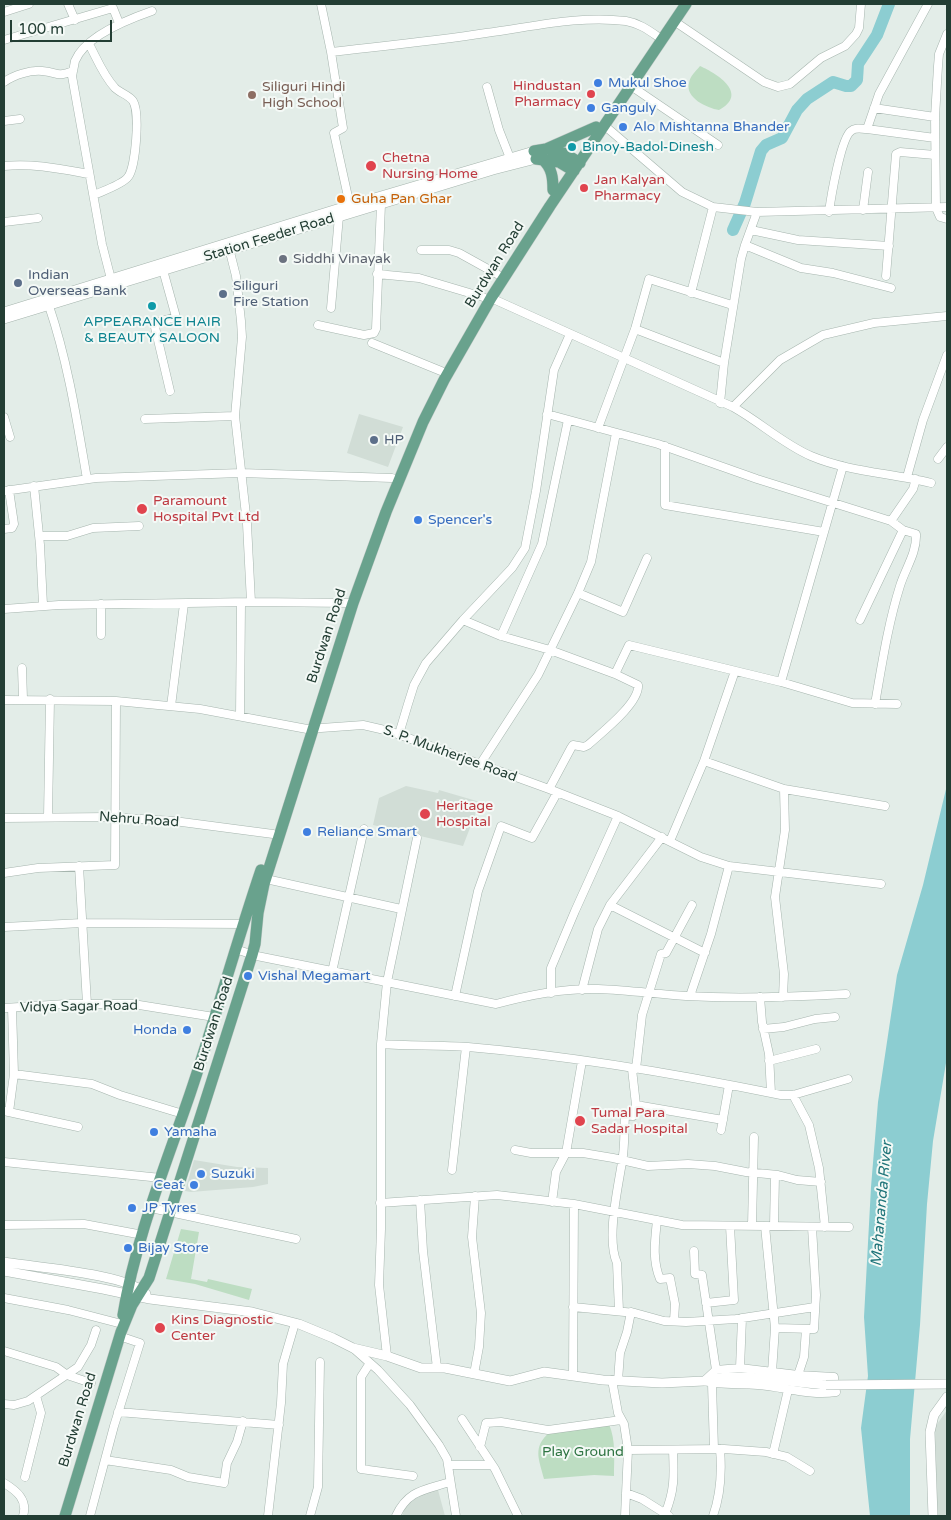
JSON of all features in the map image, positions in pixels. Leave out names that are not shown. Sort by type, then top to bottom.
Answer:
[{"type":"main road","name":"Burdwan Road","points":[[601,127],[678,4]]},
{"type":"main road","name":"Burdwan Road","points":[[659,37],[686,4]]},
{"type":"main road","name":"Burdwan Road","points":[[65,1516],[121,1331],[132,1305],[143,1235],[151,1208],[244,924],[276,835],[374,523],[421,412],[441,371],[574,165],[631,86],[645,58]]},
{"type":"main road","points":[[540,155],[601,127]]},
{"type":"main road","points":[[540,155],[574,165]]},
{"type":"main road","points":[[540,155],[547,163],[552,174],[553,190]]},
{"type":"main road","name":"Burdwan Road","points":[[350,603],[423,422],[498,274],[553,190],[574,165]]},
{"type":"main road","name":"Burdwan Road","points":[[134,1291],[149,1278],[252,955],[258,913],[276,835]]},
{"type":"street","points":[[4,12],[29,4]]},
{"type":"street","points":[[68,4],[75,20]]},
{"type":"street","points":[[321,4],[343,128],[334,133],[350,206]]},
{"type":"street","points":[[674,21],[764,82],[778,87],[790,84],[815,62],[845,46],[851,40],[859,28],[861,4]]},
{"type":"street","points":[[866,129],[879,94],[928,4]]},
{"type":"street","points":[[4,40],[113,8],[120,23]]},
{"type":"street","points":[[111,279],[102,244],[72,76],[76,60],[98,36],[120,23],[152,11]]},
{"type":"street","points":[[331,52],[477,35],[528,25],[576,21],[627,21],[643,27],[659,37]]},
{"type":"street","points":[[947,34],[939,54],[935,118],[936,208],[940,217],[947,219]]},
{"type":"street","points":[[89,44],[107,78],[120,94],[132,99],[135,104],[136,119],[132,172],[127,179],[94,195]]},
{"type":"street","points":[[938,66],[947,66]]},
{"type":"street","points":[[4,82],[22,74],[39,71],[58,75],[73,71]]},
{"type":"street","points":[[631,86],[718,145]]},
{"type":"street","points":[[487,87],[499,130],[510,158]]},
{"type":"street","points":[[874,108],[935,118]]},
{"type":"street","points":[[4,121],[20,119]]},
{"type":"street","points":[[601,127],[682,192],[713,207],[746,212],[828,212],[947,207]]},
{"type":"street","points":[[828,212],[842,148],[847,135],[854,129],[935,138]]},
{"type":"street","points":[[886,276],[896,154],[900,152],[935,155]]},
{"type":"street","name":"Station Feeder Road","points":[[4,319],[163,270],[350,206],[510,158],[540,155]]},
{"type":"street","name":"Station Feeder Road","points":[[4,312],[111,279],[381,204],[540,155]]},
{"type":"street","points":[[4,166],[43,166],[89,174]]},
{"type":"street","points":[[863,210],[868,172]]},
{"type":"street","points":[[318,325],[364,335],[374,333],[376,329],[381,204]]},
{"type":"street","points":[[691,293],[713,207]]},
{"type":"street","points":[[720,403],[732,305],[745,245],[757,212]]},
{"type":"street","points":[[330,308],[339,216]]},
{"type":"street","points":[[4,222],[38,218]]},
{"type":"street","points":[[751,230],[798,240],[889,246]]},
{"type":"street","points":[[745,245],[801,268],[833,273],[891,288]]},
{"type":"street","points":[[229,246],[236,276],[242,337],[235,416],[247,524],[251,602]]},
{"type":"street","points":[[421,250],[449,250],[459,253],[498,274]]},
{"type":"street","points":[[163,270],[176,317],[154,323],[170,390]]},
{"type":"street","points":[[377,274],[420,278],[487,298],[624,358],[720,403],[734,407],[793,447],[811,456],[843,466],[931,483]]},
{"type":"street","points":[[598,428],[635,329],[649,279],[732,305]]},
{"type":"street","points":[[49,306],[59,336],[71,385],[87,479]]},
{"type":"street","points":[[734,407],[780,360],[823,335],[874,323],[947,316]]},
{"type":"street","points":[[635,329],[724,363]]},
{"type":"street","points":[[399,734],[408,704],[426,663],[512,568],[525,548],[536,492],[554,370],[570,334]]},
{"type":"street","points":[[372,343],[441,371]]},
{"type":"street","points":[[906,477],[923,420],[947,356]]},
{"type":"street","points":[[547,414],[665,446],[757,479],[891,520],[903,530],[916,534],[912,557],[900,584],[888,630],[875,704]]},
{"type":"street","points":[[146,419],[235,416]]},
{"type":"street","points":[[4,417],[10,437]]},
{"type":"street","points":[[501,636],[542,544],[568,420]]},
{"type":"street","points":[[481,763],[538,675],[578,594],[591,562],[616,432]]},
{"type":"street","points":[[665,446],[665,505],[824,532]]},
{"type":"street","points":[[938,459],[947,447]]},
{"type":"street","points":[[781,682],[843,466]]},
{"type":"street","points":[[4,529],[12,528],[14,524],[7,490],[87,479],[241,473],[392,478]]},
{"type":"street","points":[[891,520],[913,489],[916,479]]},
{"type":"street","points":[[34,486],[43,605]]},
{"type":"street","points":[[39,536],[66,536],[93,528],[139,526]]},
{"type":"street","points":[[860,620],[903,530]]},
{"type":"street","points":[[578,594],[623,612],[647,558]]},
{"type":"street","points":[[4,609],[43,605],[251,602],[350,603]]},
{"type":"street","points":[[240,716],[241,603]]},
{"type":"street","points":[[101,604],[101,635]]},
{"type":"street","points":[[171,706],[184,604]]},
{"type":"street","points":[[455,996],[478,890],[500,826],[532,838],[573,745],[584,747],[588,745],[632,702],[639,689],[638,685],[615,674],[550,650],[501,636],[463,620]]},
{"type":"street","points":[[615,674],[629,645],[781,682],[852,703],[897,704]]},
{"type":"street","points":[[22,668],[23,699]]},
{"type":"street","points":[[670,842],[704,761],[735,671]]},
{"type":"street","points":[[48,817],[50,699]]},
{"type":"street","name":"S. P. Mukherjee Road","points":[[4,700],[116,701],[171,706],[310,729],[363,725],[399,734],[481,763],[515,778],[618,816],[701,857],[729,866],[881,884]]},
{"type":"street","points":[[4,873],[38,868],[115,865],[116,701]]},
{"type":"street","points":[[704,761],[784,789],[885,806]]},
{"type":"street","points":[[783,997],[784,974],[775,897],[785,830],[784,789]]},
{"type":"street","points":[[551,993],[551,968],[618,816]]},
{"type":"street","name":"Nehru Road","points":[[4,818],[109,817],[174,821],[276,835]]},
{"type":"street","points":[[332,972],[364,829]]},
{"type":"street","points":[[582,990],[598,929],[610,905],[662,837]]},
{"type":"street","points":[[387,1356],[379,1285],[381,1044],[387,982],[416,838]]},
{"type":"street","points":[[78,866],[87,1004]]},
{"type":"street","points":[[690,996],[705,953],[729,866]]},
{"type":"street","points":[[266,879],[401,909]]},
{"type":"street","points":[[610,905],[705,953]]},
{"type":"street","points":[[618,1311],[617,1263],[614,1256],[614,1212],[623,1160],[624,1115],[633,1116],[636,1105],[634,1069],[642,1015],[661,954],[666,953],[692,905]]},
{"type":"street","points":[[4,928],[82,923],[244,924]]},
{"type":"street","points":[[236,948],[252,955],[496,1004],[520,997],[596,989],[690,996],[783,997],[846,994]]},
{"type":"street","points":[[760,997],[769,1061],[771,1093]]},
{"type":"street","name":"Vidya Sagar Road","points":[[8,1008],[133,1004],[214,1017]]},
{"type":"street","points":[[8,1008],[13,1044],[14,1074],[7,1112],[78,1127]]},
{"type":"street","points":[[763,1029],[835,1017]]},
{"type":"street","points":[[4,1044],[13,1044]]},
{"type":"street","points":[[381,1044],[466,1047],[532,1054],[634,1069],[781,1095],[793,1094],[848,1079]]},
{"type":"street","points":[[452,1170],[466,1047]]},
{"type":"street","points":[[769,1061],[816,1049]]},
{"type":"street","points":[[552,1202],[556,1172],[566,1153],[582,1061]]},
{"type":"street","points":[[14,1074],[92,1084],[120,1095],[183,1114]]},
{"type":"street","points":[[721,1130],[729,1085]]},
{"type":"street","points":[[793,1094],[809,1125],[819,1168],[825,1227]]},
{"type":"street","points":[[636,1105],[722,1120]]},
{"type":"street","points":[[752,1226],[754,1137]]},
{"type":"street","points":[[516,1150],[531,1153],[583,1153],[648,1166],[688,1164],[716,1166],[796,1180],[821,1182]]},
{"type":"street","points":[[4,1162],[162,1178]]},
{"type":"street","points":[[774,1175],[774,1226]]},
{"type":"street","points":[[380,1202],[497,1195],[574,1204],[682,1225],[848,1227]]},
{"type":"street","points":[[474,1374],[481,1313],[472,1237],[475,1196]]},
{"type":"street","points":[[420,1200],[423,1251],[437,1368]]},
{"type":"street","points":[[572,1376],[574,1204]]},
{"type":"street","points":[[151,1208],[296,1239]]},
{"type":"street","points":[[656,1220],[654,1253],[656,1268],[660,1279],[670,1278],[675,1304],[674,1321]]},
{"type":"street","points":[[4,1225],[84,1224],[143,1235]]},
{"type":"street","points":[[706,1303],[734,1300],[730,1226]]},
{"type":"street","points":[[765,1226],[775,1328],[772,1372]]},
{"type":"street","points":[[775,1328],[814,1329],[812,1227]]},
{"type":"street","points":[[694,1251],[695,1274],[702,1275],[716,1370],[708,1382],[717,1449],[722,1470],[720,1493],[713,1516]]},
{"type":"street","points":[[4,1262],[79,1273],[134,1291],[150,1300],[252,1312],[295,1322],[354,1348],[387,1356],[421,1368],[445,1368],[510,1381],[544,1372],[615,1381],[757,1384],[824,1394],[836,1392],[834,1376],[798,1375],[740,1368],[716,1370]]},
{"type":"street","points":[[4,1271],[134,1291]]},
{"type":"street","points":[[4,1298],[68,1310],[121,1331],[140,1343],[118,1412],[90,1516]]},
{"type":"street","points":[[573,1306],[631,1312],[664,1321],[742,1318],[815,1307]]},
{"type":"street","points":[[625,1516],[628,1450],[624,1424],[618,1413],[615,1381],[631,1312]]},
{"type":"street","points":[[740,1368],[742,1318]]},
{"type":"street","points":[[268,1516],[283,1364],[295,1322]]},
{"type":"street","points":[[798,1375],[804,1358],[806,1329]]},
{"type":"street","points":[[4,1404],[14,1405],[28,1401],[78,1367],[84,1359],[96,1330]]},
{"type":"street","points":[[354,1348],[410,1405],[439,1445],[447,1459],[456,1516]]},
{"type":"street","points":[[4,1351],[56,1367],[68,1375],[91,1383]]},
{"type":"street","points":[[310,1516],[318,1487],[320,1362]]},
{"type":"street","points":[[370,1363],[360,1377],[361,1470],[413,1476]]},
{"type":"street","points":[[708,1382],[726,1377],[748,1377],[826,1385],[947,1384]]},
{"type":"street","points":[[773,1454],[788,1390]]},
{"type":"street","points":[[25,1476],[41,1413],[36,1396]]},
{"type":"street","points":[[934,1516],[930,1432],[934,1415],[947,1397]]},
{"type":"street","points":[[118,1412],[278,1425]]},
{"type":"street","points":[[462,1419],[492,1464],[518,1516]]},
{"type":"street","points":[[480,1447],[486,1423],[501,1422],[548,1430],[621,1420]]},
{"type":"street","points":[[105,1460],[171,1470],[188,1477],[224,1483],[227,1463],[238,1442],[243,1421]]},
{"type":"street","points":[[628,1450],[717,1449],[766,1452],[787,1457],[810,1470]]},
{"type":"street","points":[[626,1493],[642,1499],[667,1515],[672,1496],[673,1450]]},
{"type":"street","points":[[448,1465],[492,1464]]},
{"type":"street","points":[[396,1516],[404,1500],[414,1493],[450,1482]]},
{"type":"street","points":[[4,1483],[20,1495],[24,1504],[23,1516]]},
{"type":"shaded area","name":"HP","points":[[359,414],[403,427],[388,467],[347,453]]},
{"type":"shaded area","name":"Heritage Hospital","points":[[406,786],[438,793],[439,790],[480,802],[463,846],[373,825],[379,798]]},
{"type":"shaded area","points":[[194,1160],[237,1167],[268,1168],[268,1184],[253,1187],[185,1191]]},
{"type":"shaded area","points":[[947,1410],[947,1516],[937,1516],[935,1427]]},
{"type":"shaded area","points":[[438,1490],[445,1516],[402,1516],[405,1507],[423,1493]]},
{"type":"green space","points":[[700,66],[722,79],[731,91],[731,98],[728,104],[719,110],[703,105],[690,93],[690,80]]},
{"type":"green space","points":[[181,1229],[199,1232],[191,1279],[207,1282],[208,1279],[252,1289],[249,1300],[195,1284],[166,1279]]},
{"type":"green space","name":"Play Ground","points":[[609,1424],[614,1443],[614,1476],[594,1475],[544,1479],[538,1454],[541,1443],[550,1432]]},
{"type":"water","name":"Mahananda River","points":[[947,785],[947,1057],[933,1141],[927,1204],[920,1325],[910,1439],[910,1516],[870,1516],[861,1428],[868,1376],[864,1317],[878,1102],[897,975],[923,885]]},
{"type":"waterway","points":[[733,230],[745,203],[761,151],[766,145],[782,138],[797,110],[807,99],[833,82],[851,86],[857,80],[858,64],[877,35],[889,4]]},
{"type":"place","name":"Mukul Shoe","points":[[598,83]]},
{"type":"place","name":"Hindustan Pharmacy","points":[[591,94]]},
{"type":"place","name":"Siliguri Hindi High School","points":[[252,95]]},
{"type":"place","name":"Ganguly","points":[[591,108]]},
{"type":"place","name":"Alo Mishtanna Bhander","points":[[623,127]]},
{"type":"place","name":"Binoy-Badol-Dinesh","points":[[572,147]]},
{"type":"place","name":"Chetna Nursing Home","points":[[371,166]]},
{"type":"place","name":"Jan Kalyan Pharmacy","points":[[584,188]]},
{"type":"place","name":"Guha Pan Ghar","points":[[341,199]]},
{"type":"place","name":"Siddhi Vinayak","points":[[283,259]]},
{"type":"place","name":"Indian Overseas Bank","points":[[18,283]]},
{"type":"place","name":"Siliguri Fire Station","points":[[223,294]]},
{"type":"place","name":"APPEARANCE HAIR & BEAUTY SALOON","points":[[152,306]]},
{"type":"place","name":"HP","points":[[374,440]]},
{"type":"place","name":"Paramount Hospital Pvt Ltd","points":[[142,509]]},
{"type":"place","name":"Spencer's","points":[[418,520]]},
{"type":"place","name":"Heritage Hospital","points":[[425,814]]},
{"type":"place","name":"Reliance Smart","points":[[307,832]]},
{"type":"place","name":"Vishal Megamart","points":[[248,976]]},
{"type":"place","name":"Honda","points":[[187,1030]]},
{"type":"place","name":"Tumal Para Sadar Hospital","points":[[580,1121]]},
{"type":"place","name":"Yamaha","points":[[154,1132]]},
{"type":"place","name":"Suzuki","points":[[201,1174]]},
{"type":"place","name":"Ceat","points":[[194,1185]]},
{"type":"place","name":"JP Tyres","points":[[132,1208]]},
{"type":"place","name":"Bijay Store","points":[[128,1248]]},
{"type":"place","name":"Kins Diagnostic Center","points":[[160,1328]]}]
